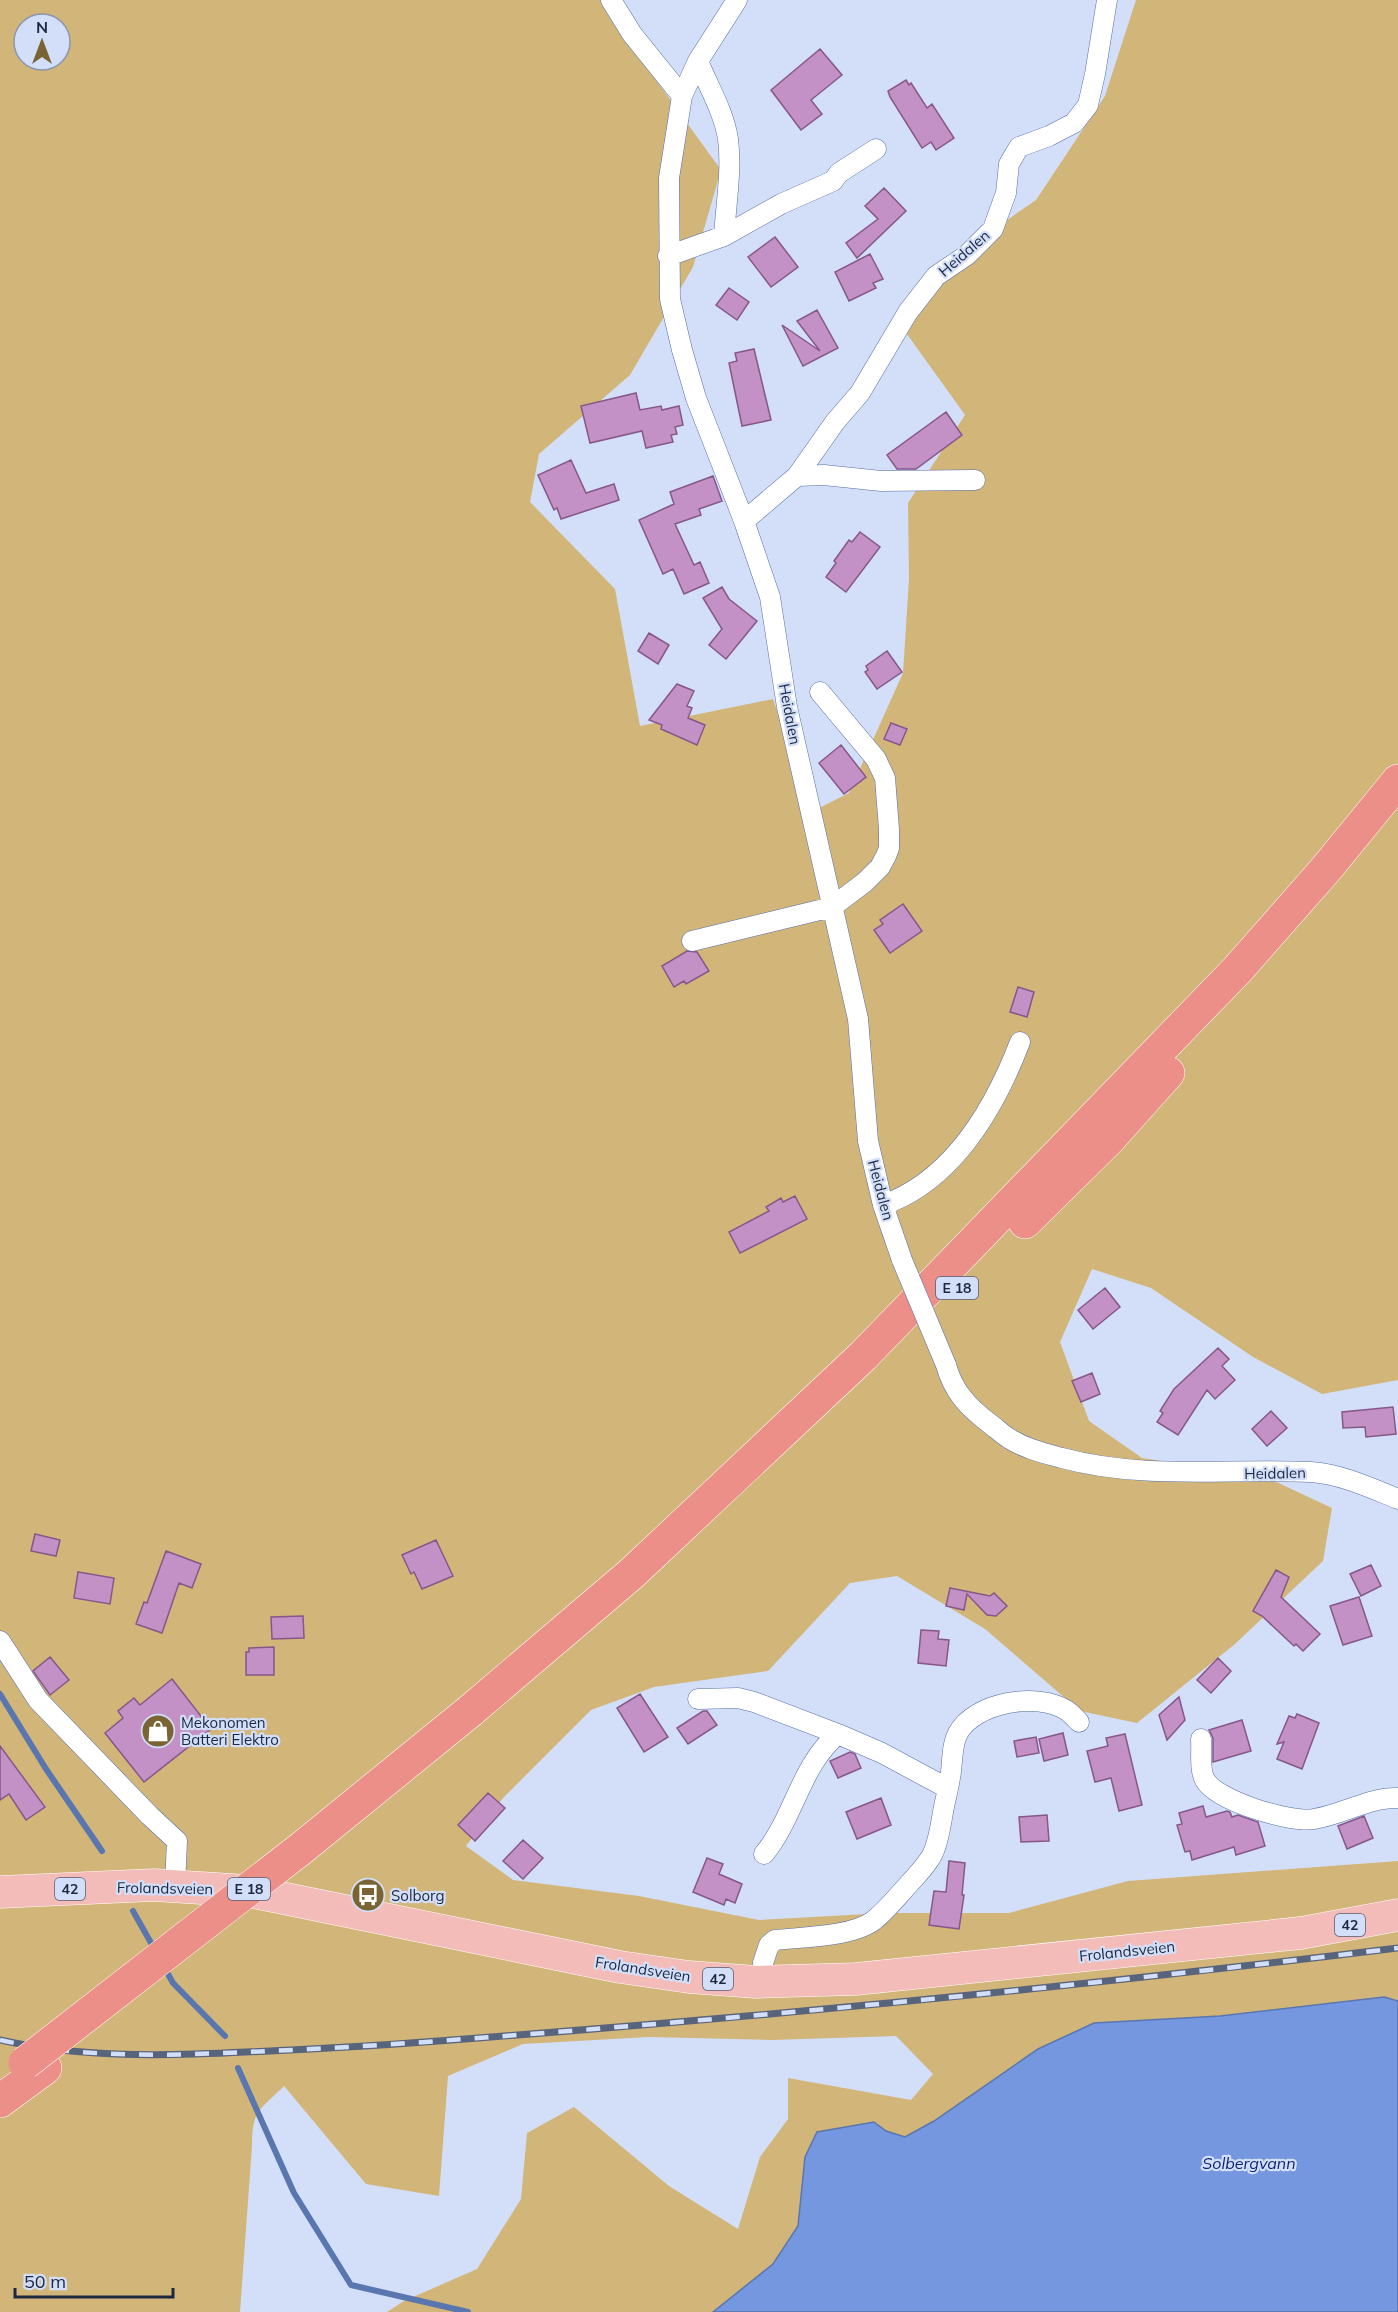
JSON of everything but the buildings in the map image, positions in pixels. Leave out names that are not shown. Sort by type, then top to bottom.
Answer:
[{"type":"highway","name":"E 18","points":[[0,2101],[23,2071],[322,1852],[475,1717],[631,1574],[862,1356],[1238,969],[1326,869],[1398,781]]},
{"type":"highway","name":"E 18","points":[[475,1717],[640,1588],[874,1370],[1109,1139],[1398,818]]},
{"type":"main road","name":"Frolandsveien","points":[[0,1892],[175,1886],[249,1891],[620,1967],[689,1977],[756,1982],[856,1979],[1266,1937],[1318,1931],[1398,1915]]},
{"type":"street","points":[[611,0],[632,34],[682,96]]},
{"type":"street","name":"Heidalen","points":[[737,0],[698,61],[682,96],[669,178],[670,299],[696,398],[744,521],[770,597],[787,707],[858,1019],[868,1141],[883,1205],[902,1260],[951,1382],[970,1408],[1010,1439],[1035,1451],[1091,1466],[1115,1470],[1184,1474],[1313,1472],[1353,1481],[1398,1499]]},
{"type":"street","name":"Heidalen","points":[[744,521],[797,476],[835,422],[860,393],[908,312],[936,276],[967,255],[993,229],[1006,193],[1009,164],[1019,147],[1049,136],[1074,123],[1088,105],[1107,0]]},
{"type":"street","points":[[698,61],[724,121],[728,139],[729,177],[724,236]]},
{"type":"street","points":[[668,256],[724,236],[781,204],[832,181],[839,173],[876,149]]},
{"type":"street","points":[[797,476],[824,475],[880,481],[975,480]]},
{"type":"street","points":[[692,941],[832,907],[866,882],[880,867],[889,848],[885,778],[876,759],[820,692]]},
{"type":"street","points":[[883,1205],[922,1186],[945,1167],[983,1118],[1007,1076],[1020,1042]]},
{"type":"street","points":[[0,1641],[38,1700],[177,1841],[175,1886]]},
{"type":"street","points":[[698,1699],[738,1698],[754,1702],[882,1753],[947,1788]]},
{"type":"street","points":[[763,1963],[769,1945],[775,1940],[837,1934],[871,1922],[892,1903],[930,1861],[937,1847],[954,1744],[965,1723],[987,1709],[1016,1701],[1043,1702],[1066,1710],[1079,1722]]},
{"type":"street","points":[[764,1854],[775,1841],[821,1752],[838,1734]]},
{"type":"street","points":[[1201,1739],[1204,1778],[1213,1790],[1232,1800],[1276,1815],[1304,1820],[1316,1819],[1377,1800],[1398,1798]]},
{"type":"shaded area","points":[[0,0],[604,0],[648,69],[721,170],[693,267],[630,375],[539,454],[530,502],[615,589],[640,726],[773,699],[809,800],[815,810],[849,793],[903,673],[909,579],[908,503],[965,415],[904,330],[936,269],[1036,200],[1105,96],[1136,0],[1398,0],[1398,1380],[1322,1394],[1253,1357],[1151,1288],[1092,1269],[1060,1342],[1089,1421],[1142,1458],[1266,1477],[1332,1508],[1323,1561],[1235,1644],[1137,1723],[1080,1711],[985,1629],[897,1576],[850,1583],[768,1671],[654,1687],[591,1710],[503,1798],[466,1846],[513,1880],[639,1896],[759,1920],[886,1913],[1009,1913],[1128,1881],[1398,1861],[1398,2001],[1384,1997],[1220,2016],[1094,2023],[905,2138],[886,2131],[874,2122],[805,2157],[798,2226],[773,2264],[713,2312],[387,2312],[404,2301],[477,2269],[521,2199],[527,2133],[574,2107],[669,2186],[738,2229],[760,2157],[788,2119],[788,2078],[911,2100],[933,2074],[896,2036],[772,2040],[649,2037],[523,2044],[448,2076],[439,2196],[366,2184],[284,2086],[263,2106],[253,2125],[240,2312],[0,2312]]},
{"type":"water","name":"Solbergvann","points":[[1384,1997],[1398,2001],[1398,2312],[713,2312],[773,2264],[798,2226],[805,2157],[817,2132],[874,2122],[886,2131],[905,2137],[934,2121],[1038,2049],[1094,2023],[1220,2016]]},
{"type":"waterway","points":[[0,1694],[46,1769],[102,1851]]},
{"type":"waterway","points":[[133,1911],[155,1950]]},
{"type":"waterway","points":[[164,1967],[173,1983],[225,2036]]},
{"type":"waterway","points":[[238,2068],[294,2193],[351,2285],[468,2312]]},
{"type":"railway","points":[[0,2040],[91,2053],[153,2055],[391,2044],[593,2029],[939,1998],[1398,1948]]},
{"type":"place","name":"Mekonomen Batteri Elektro","points":[[158,1731]]},
{"type":"place","name":"Solborg","points":[[368,1895]]}]
